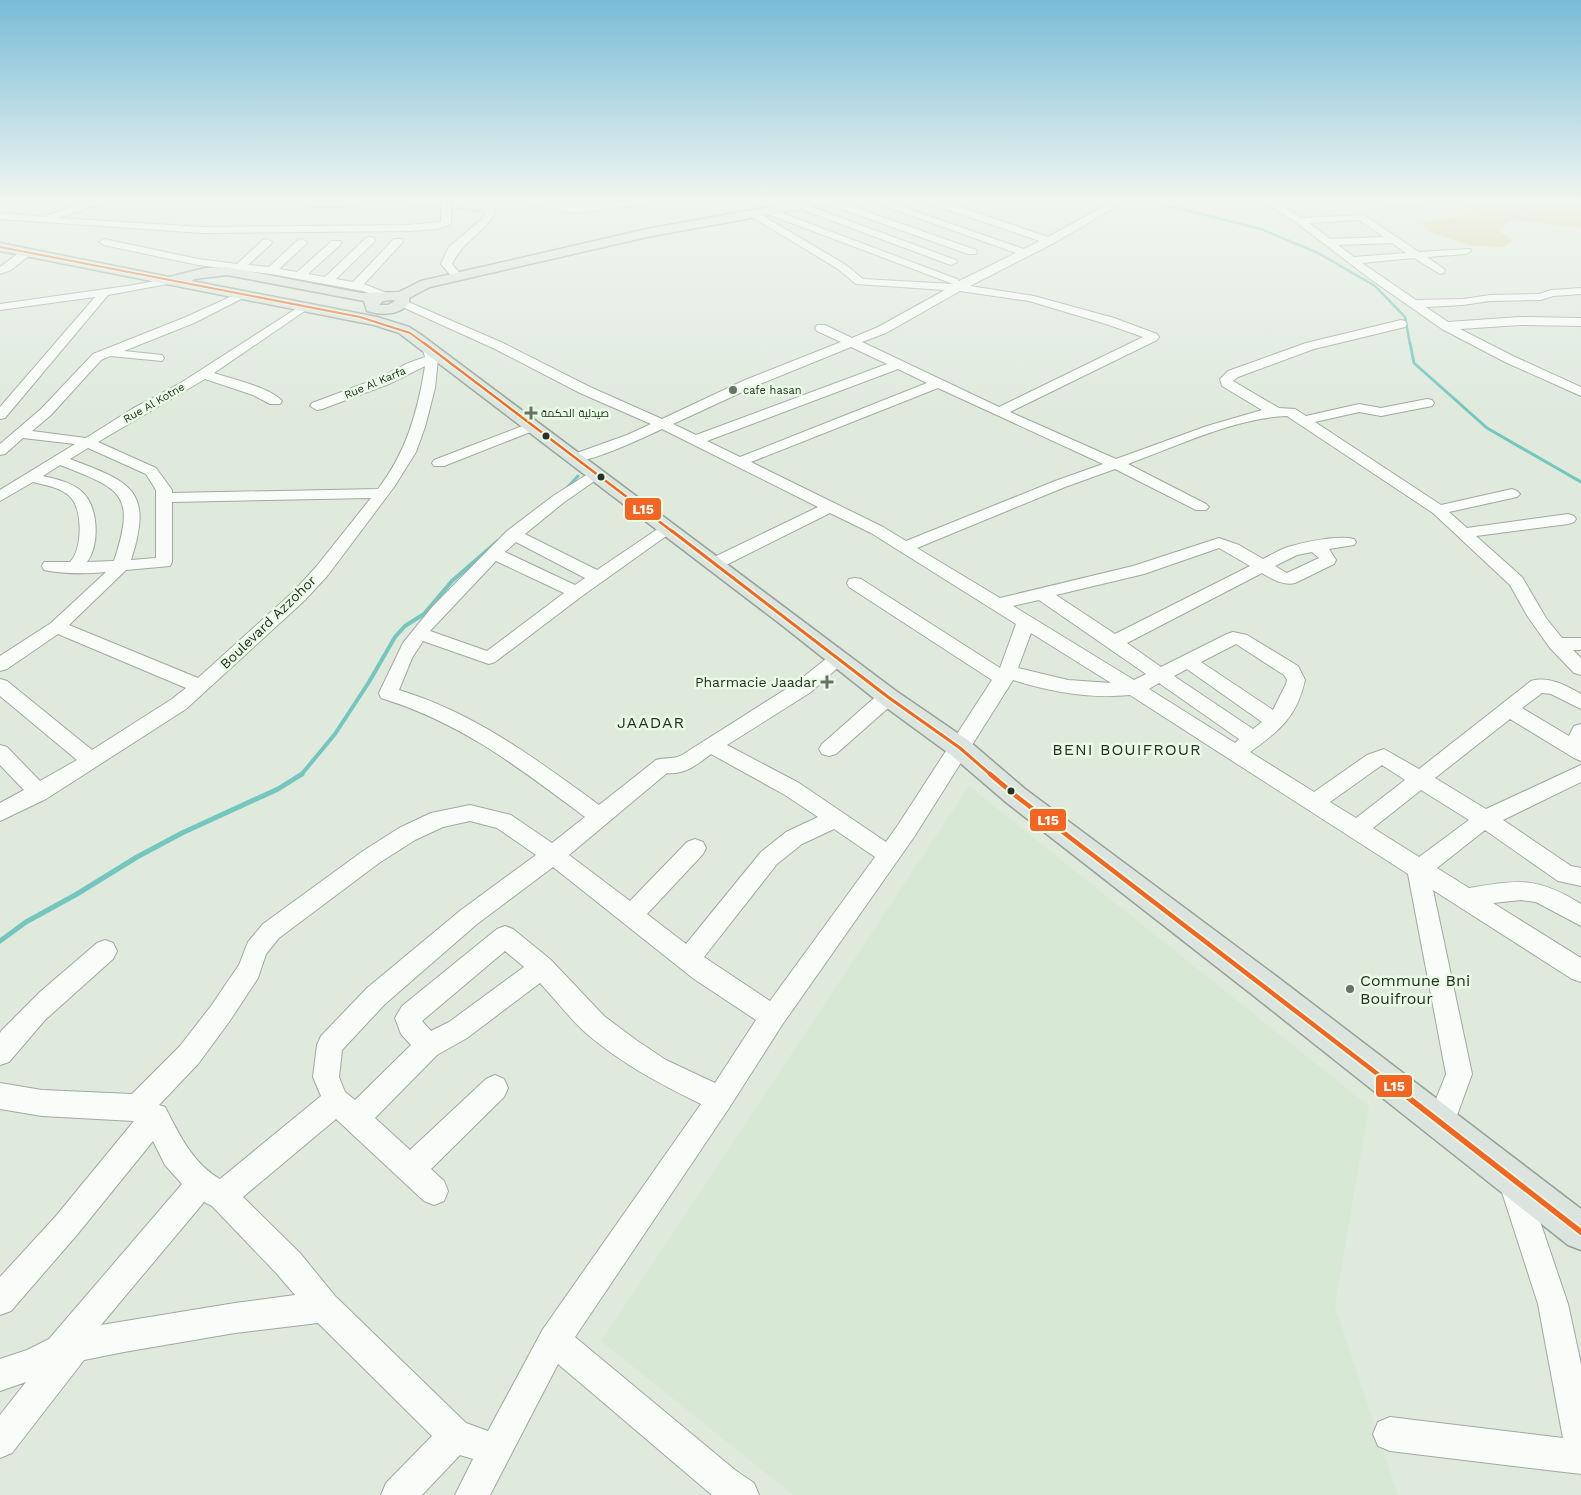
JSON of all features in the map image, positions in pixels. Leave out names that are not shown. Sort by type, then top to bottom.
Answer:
[{"type":"main road","points":[[109,269],[378,321],[404,330],[430,353],[576,458],[888,697],[960,748],[1024,802],[1441,1122],[1511,1179],[1581,1232]]},
{"type":"main road","points":[[169,281],[219,276],[244,278],[357,300],[388,300],[426,284],[477,269]]},
{"type":"main road","points":[[455,274],[479,269]]},
{"type":"street","points":[[253,269],[366,288],[388,300],[431,316],[500,346],[585,390],[662,424],[877,530],[1236,752],[1581,971]]},
{"type":"street","points":[[300,276],[308,269]]},
{"type":"street","points":[[328,281],[341,269]]},
{"type":"street","points":[[356,286],[372,269]]},
{"type":"street","points":[[450,269],[455,274]]},
{"type":"street","points":[[844,269],[861,283],[962,286],[1046,301],[1110,321],[1154,338],[999,412]]},
{"type":"street","points":[[918,269],[962,286]]},
{"type":"street","points":[[576,458],[632,438],[750,383],[892,326],[995,269]]},
{"type":"street","points":[[1364,269],[1446,326],[1509,359],[1581,392]]},
{"type":"street","points":[[0,307],[169,281]]},
{"type":"street","points":[[0,415],[105,292]]},
{"type":"street","points":[[1416,304],[1464,302],[1490,298],[1540,297],[1551,293],[1581,292]]},
{"type":"street","points":[[0,451],[46,412],[97,357],[190,320],[241,295]]},
{"type":"street","points":[[1490,298],[1520,321]]},
{"type":"street","points":[[1525,298],[1566,322]]},
{"type":"street","points":[[1464,302],[1491,322]]},
{"type":"street","name":"Rue Al Kotne","points":[[0,496],[32,478],[87,442],[204,374],[305,306]]},
{"type":"street","points":[[1446,326],[1520,321],[1581,322]]},
{"type":"street","points":[[1275,412],[1227,383],[1226,379],[1234,374],[1310,346],[1401,324]]},
{"type":"street","points":[[821,328],[851,344],[1116,464],[1201,507]]},
{"type":"street","points":[[107,353],[158,358]]},
{"type":"street","name":"Rue Al Karfa","points":[[317,406],[384,381],[410,367],[430,353]]},
{"type":"street","name":"Boulevard Azzohor","points":[[0,813],[91,761],[178,704],[299,596],[335,555],[409,452],[425,402],[430,353]]},
{"type":"street","points":[[694,441],[896,364]]},
{"type":"street","points":[[204,374],[258,392],[276,402]]},
{"type":"street","points":[[739,462],[938,384]]},
{"type":"street","points":[[1304,421],[1359,408],[1381,412],[1427,403]]},
{"type":"street","points":[[905,547],[1060,484],[1212,429],[1275,412],[1290,412],[1438,510],[1465,533],[1522,588],[1539,621],[1556,644],[1581,669]]},
{"type":"street","points":[[439,463],[533,426]]},
{"type":"street","points":[[0,435],[20,434],[87,442],[151,471],[162,486],[165,498],[164,562],[120,567],[72,568],[50,566]]},
{"type":"street","points":[[0,665],[57,627],[101,587],[120,567],[128,543],[132,513],[127,495],[112,480],[60,460]]},
{"type":"street","points":[[596,475],[558,499],[513,534],[493,553],[419,633],[402,660],[388,692],[420,702],[483,734],[599,816]]},
{"type":"street","points":[[32,478],[64,488],[74,493],[82,502],[87,523],[87,547],[83,557],[72,568]]},
{"type":"street","points":[[165,498],[382,492]]},
{"type":"street","points":[[1438,510],[1512,494]]},
{"type":"street","points":[[714,564],[828,507]]},
{"type":"street","points":[[1465,533],[1568,519]]},
{"type":"street","points":[[419,633],[488,658],[576,592],[668,529]]},
{"type":"street","points":[[513,534],[597,577]]},
{"type":"street","points":[[1114,642],[1292,551],[1348,542]]},
{"type":"street","points":[[999,604],[1044,595],[1138,570],[1220,543],[1281,577],[1289,579],[1328,560],[1329,557],[1315,546]]},
{"type":"street","points":[[493,553],[576,592]]},
{"type":"street","points":[[855,582],[1006,675],[1062,686],[1133,688],[1189,662],[1226,641],[1238,638],[1291,671],[1296,680],[1287,703],[1276,722],[1236,752]]},
{"type":"street","points":[[1044,595],[1253,739]]},
{"type":"street","points":[[472,1495],[554,1340],[720,1098],[773,1017],[889,855],[960,748],[1006,675],[1026,622]]},
{"type":"street","points":[[57,627],[200,686]]},
{"type":"street","points":[[1556,644],[1581,644]]},
{"type":"street","points":[[434,1191],[345,1110],[326,1077],[330,1045],[383,990],[469,918],[553,855],[663,765],[674,766],[684,764],[804,687],[838,658]]},
{"type":"street","points":[[1189,662],[1276,722]]},
{"type":"street","points":[[0,686],[91,761]]},
{"type":"street","points":[[1357,829],[1538,686],[1555,688],[1581,702]]},
{"type":"street","points":[[829,748],[888,697]]},
{"type":"street","points":[[1510,710],[1581,753]]},
{"type":"street","points":[[1581,731],[1579,736],[1581,746]]},
{"type":"street","points":[[711,746],[792,790],[837,818],[889,855]]},
{"type":"street","points":[[0,752],[38,793]]},
{"type":"street","points":[[1315,802],[1379,758],[1386,758],[1485,819],[1566,874],[1581,877]]},
{"type":"street","points":[[1419,869],[1485,819],[1581,773]]},
{"type":"street","points":[[0,1300],[66,1226],[188,1055],[220,1014],[249,970],[256,949],[271,931],[407,834],[439,819],[470,813],[503,821],[553,855],[688,959],[773,1017]]},
{"type":"street","points":[[688,959],[769,858],[794,838],[837,818]]},
{"type":"street","points":[[632,915],[695,848]]},
{"type":"street","points":[[1419,869],[1459,1074],[1441,1122]]},
{"type":"street","points":[[1467,898],[1509,892],[1535,891],[1581,916]]},
{"type":"street","points":[[428,1046],[410,1026],[408,1018],[505,936],[542,968],[594,1024],[627,1049],[657,1068],[720,1098]]},
{"type":"street","points":[[0,1053],[9,1041],[42,1008],[105,951]]},
{"type":"street","points":[[0,1441],[67,1349],[211,1190],[345,1110],[428,1046],[458,1030],[542,968]]},
{"type":"street","points":[[410,1170],[495,1088]]},
{"type":"street","points":[[0,1096],[42,1103],[146,1113]]},
{"type":"street","points":[[146,1113],[174,1155],[289,1264],[324,1308],[455,1436],[495,1451]]},
{"type":"street","points":[[1511,1179],[1553,1304],[1581,1444]]},
{"type":"street","points":[[0,1375],[33,1364],[67,1349],[124,1336],[235,1318],[324,1308]]},
{"type":"street","points":[[554,1340],[723,1482],[742,1495]]},
{"type":"street","points":[[1390,1434],[1581,1457]]},
{"type":"street","points":[[398,1495],[455,1436]]},
{"type":"shaded area","points":[[969,786],[1369,1106],[1335,1306],[1398,1495],[793,1495],[601,1341]]},
{"type":"waterway","points":[[1345,269],[1375,286],[1405,317],[1410,344]]},
{"type":"waterway","points":[[1410,343],[1414,363],[1487,428],[1581,482]]},
{"type":"waterway","points":[[566,489],[578,476]]},
{"type":"waterway","points":[[302,774],[335,734],[369,682],[395,637],[405,626],[424,614],[452,581],[498,541]]},
{"type":"waterway","points":[[0,941],[26,922],[77,894],[137,857],[182,833],[278,789],[302,774]]},
{"type":"transit line","name":"L15","points":[[112,269],[360,317],[410,333],[791,621],[888,697],[960,748],[1016,796],[1265,986],[1581,1232]]},
{"type":"place","name":"cafe hasan","points":[[733,390]]},
{"type":"place","name":"صيدلية الحكمة","points":[[531,413]]},
{"type":"place","name":"Pharmacie Jaadar","points":[[827,682]]},
{"type":"place","name":"Commune Bni Bouifrour","points":[[1350,989]]},
{"type":"district","name":"JAADAR","points":[[651,722]]},
{"type":"district","name":"BENI BOUIFROUR","points":[[1127,749]]}]
